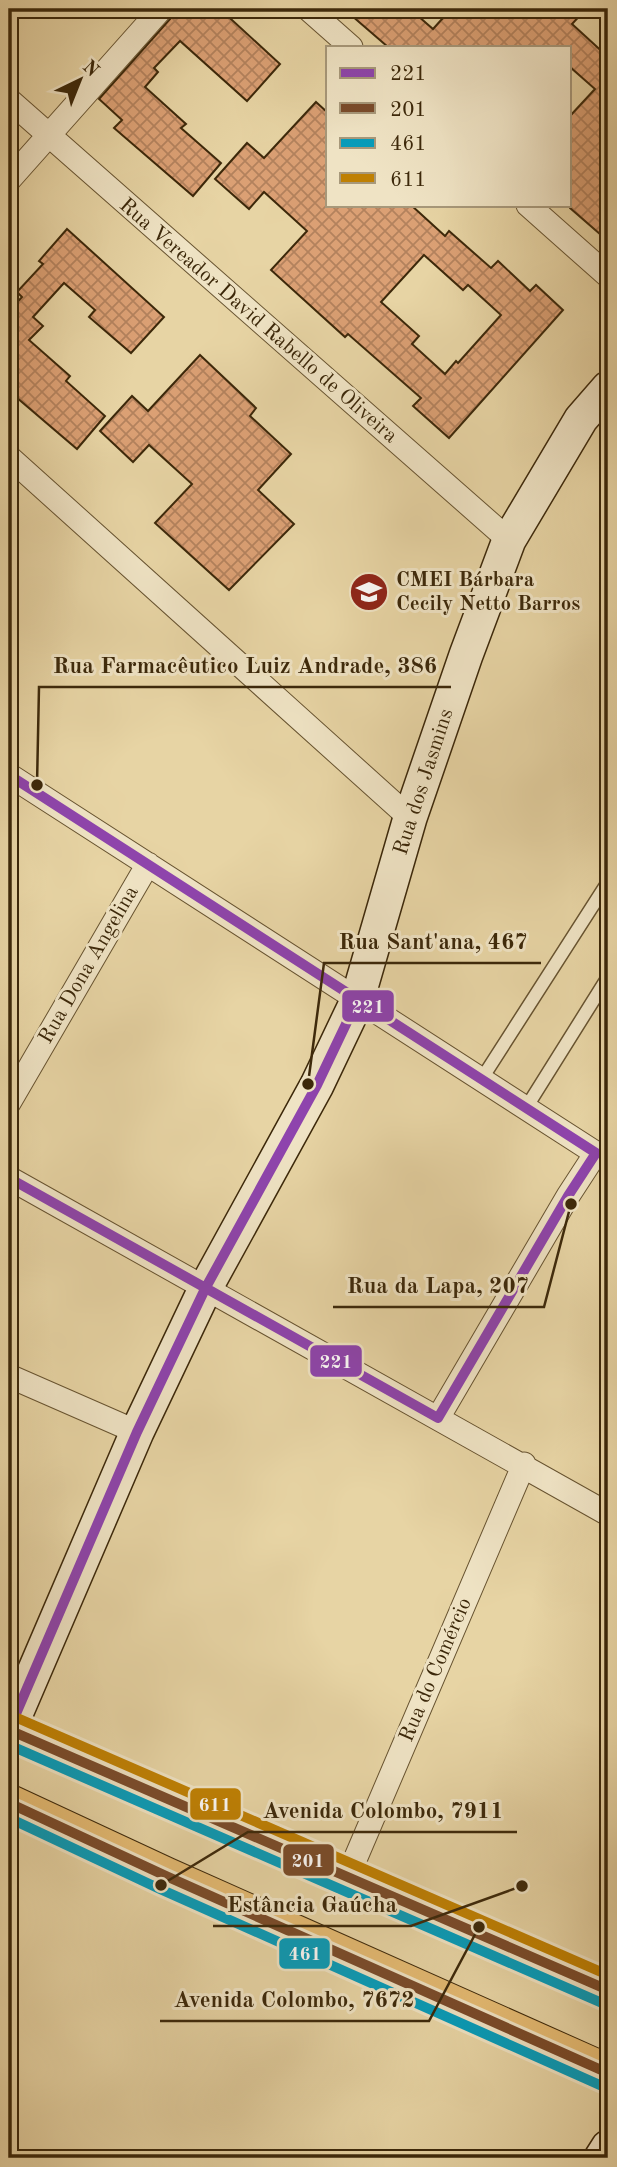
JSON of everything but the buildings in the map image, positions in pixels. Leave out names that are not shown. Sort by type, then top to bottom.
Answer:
[{"type":"main road","points":[[9,1730],[608,1990]]},
{"type":"main road","points":[[9,1803],[608,2073]]},
{"type":"street","points":[[9,180],[161,9]]},
{"type":"street","points":[[308,9],[350,46]]},
{"type":"street","name":"Rua Vereador David Rabello de Oliveira","points":[[9,100],[509,540]]},
{"type":"street","points":[[529,206],[608,276]]},
{"type":"street","name":"Rua dos Jasmins","points":[[9,1730],[137,1432],[205,1289],[317,1085],[357,1001],[411,818],[466,655],[509,540],[582,419],[608,388]]},
{"type":"street","points":[[9,457],[411,818]]},
{"type":"street","points":[[9,775],[602,1157],[568,1196],[438,1418]]},
{"type":"street","name":"Rua Dona Angelina","points":[[9,1103],[148,864]]},
{"type":"street","points":[[9,1178],[524,1464],[608,1514]]},
{"type":"street","points":[[9,1376],[137,1432]]},
{"type":"street","name":"Rua do Comércio","points":[[348,1876],[524,1464]]},
{"type":"street","points":[[601,2158],[608,2147]]},
{"type":"lane","points":[[481,1080],[608,882]]},
{"type":"lane","points":[[526,1108],[608,977]]},
{"type":"transit line","name":"221","points":[[9,775],[596,1153],[438,1418],[9,1178]]},
{"type":"transit line","name":"221","points":[[9,1730],[137,1432],[205,1289],[317,1085],[357,1001]]},
{"type":"transit line","name":"611","points":[[15,1717],[608,1975]]},
{"type":"transit line","name":"201","points":[[9,1730],[608,1990]]},
{"type":"transit line","name":"461","points":[[9,1745],[602,2003]]},
{"type":"transit line","name":"201","points":[[9,1803],[608,2073]]},
{"type":"transit line","name":"461","points":[[9,1818],[160,1889],[602,2086]]},
{"type":"place","name":"CMEI Bárbara Cecily Netto Barros","points":[[369,592]]},
{"type":"place","name":"Rua Farmacêutico Luiz Andrade, 386","points":[[37,785]]},
{"type":"place","name":"Rua Sant'ana, 467","points":[[308,1084]]},
{"type":"place","name":"Rua da Lapa, 207","points":[[571,1204]]},
{"type":"place","name":"Avenida Colombo, 7911","points":[[161,1885]]},
{"type":"place","name":"Estância Gaúcha","points":[[522,1886]]},
{"type":"place","name":"Avenida Colombo, 7672","points":[[479,1927]]}]
